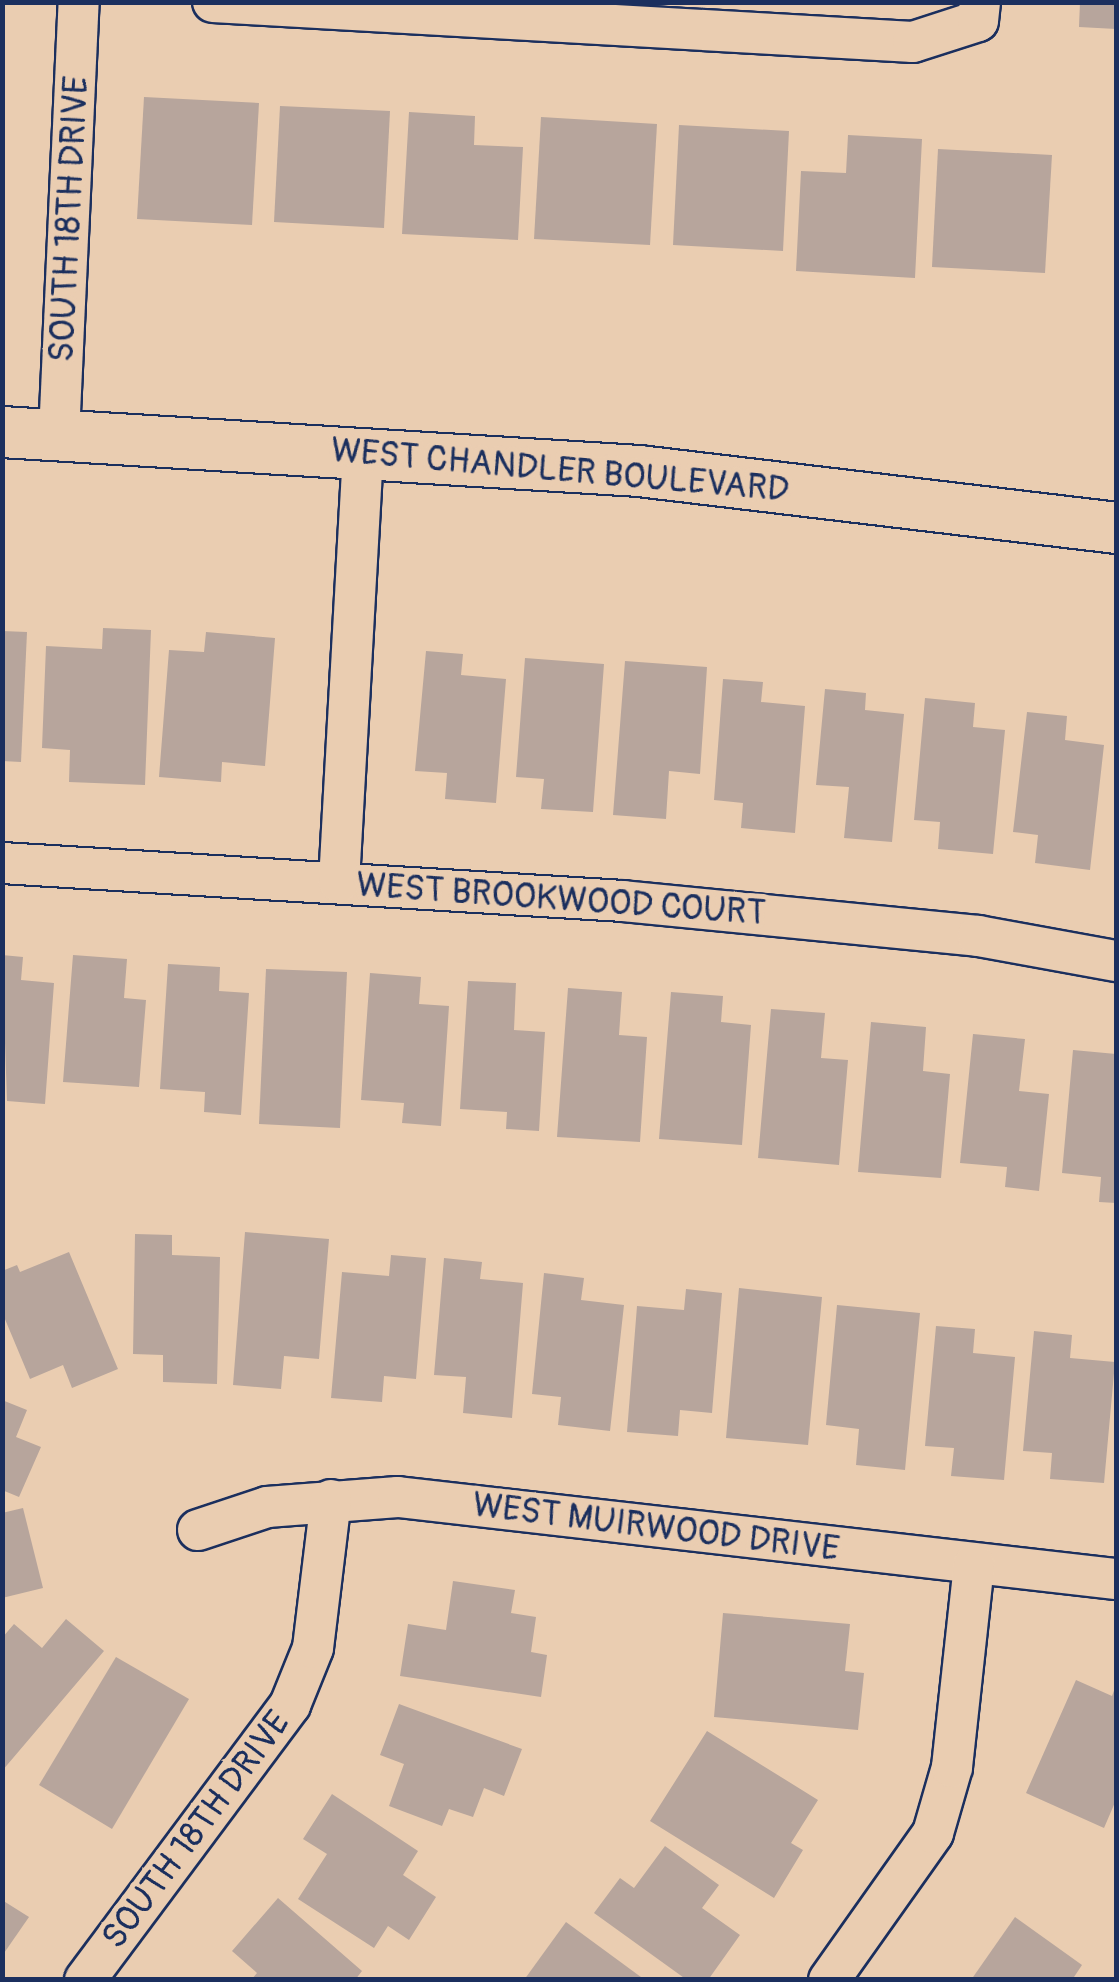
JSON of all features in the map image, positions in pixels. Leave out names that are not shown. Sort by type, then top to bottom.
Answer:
[{"type":"street","name":"SOUTH 18TH DRIVE","points":[[59,435],[79,2]]},
{"type":"street","points":[[214,2],[374,7],[913,42],[979,12]]},
{"type":"street","name":"WEST CHANDLER BOULEVARD","points":[[2,432],[639,471],[1116,528]]},
{"type":"street","points":[[339,882],[362,452]]},
{"type":"street","name":"WEST BROOKWOOD COURT","points":[[2,862],[623,901],[978,936],[1116,961]]},
{"type":"street","name":"WEST MUIRWOOD DRIVE","points":[[198,1530],[268,1507],[398,1497],[1116,1579]]},
{"type":"street","name":"SOUTH 18TH DRIVE","points":[[85,1980],[290,1706],[313,1648],[331,1500]]},
{"type":"street","points":[[829,1980],[933,1833],[952,1767],[974,1564]]},
{"type":"building","points":[[1080,2],[1116,2],[1116,29],[1079,27]]},
{"type":"building","points":[[144,97],[259,103],[252,225],[137,219]]},
{"type":"building","points":[[280,106],[390,111],[384,228],[274,222]]},
{"type":"building","points":[[409,112],[475,116],[474,145],[523,147],[518,240],[402,234]]},
{"type":"building","points":[[541,117],[657,124],[650,245],[534,239]]},
{"type":"building","points":[[679,125],[789,131],[783,251],[673,245]]},
{"type":"building","points":[[848,135],[922,139],[915,278],[796,271],[801,171],[846,173]]},
{"type":"building","points":[[938,149],[1052,155],[1045,273],[932,267]]},
{"type":"building","points":[[103,628],[151,630],[145,785],[69,782],[70,750],[42,748],[46,646],[102,649]]},
{"type":"building","points":[[2,631],[27,632],[21,762],[2,761]]},
{"type":"building","points":[[206,632],[275,638],[265,766],[222,762],[221,782],[159,777],[169,650],[204,652]]},
{"type":"building","points":[[426,651],[463,654],[461,675],[506,679],[496,803],[445,799],[447,773],[415,771]]},
{"type":"building","points":[[525,658],[604,664],[593,812],[541,809],[544,779],[516,777]]},
{"type":"building","points":[[625,661],[707,667],[700,774],[669,771],[666,819],[613,815]]},
{"type":"building","points":[[723,679],[763,682],[761,702],[805,706],[795,833],[741,828],[743,803],[714,800]]},
{"type":"building","points":[[825,689],[866,693],[865,710],[904,714],[892,842],[844,838],[849,787],[816,785]]},
{"type":"building","points":[[925,698],[975,703],[973,727],[1005,730],[993,854],[938,849],[940,822],[914,820]]},
{"type":"building","points":[[1027,712],[1067,716],[1065,740],[1104,745],[1090,870],[1035,863],[1038,835],[1013,832]]},
{"type":"building","points":[[2,955],[23,957],[21,980],[54,983],[45,1104],[7,1101]]},
{"type":"building","points":[[73,955],[127,959],[124,998],[146,1000],[139,1087],[63,1082]]},
{"type":"building","points":[[168,964],[220,967],[219,991],[249,993],[241,1115],[204,1112],[205,1092],[160,1089]]},
{"type":"building","points":[[266,969],[347,972],[340,1128],[259,1124]]},
{"type":"building","points":[[370,973],[421,977],[419,1004],[449,1006],[441,1126],[402,1123],[404,1103],[361,1100]]},
{"type":"building","points":[[468,981],[516,983],[514,1030],[545,1032],[539,1131],[506,1129],[507,1112],[460,1109]]},
{"type":"building","points":[[568,988],[622,992],[619,1035],[647,1037],[640,1142],[557,1137]]},
{"type":"building","points":[[671,992],[723,996],[721,1022],[751,1025],[742,1145],[659,1139]]},
{"type":"building","points":[[771,1009],[825,1013],[821,1058],[848,1060],[839,1165],[758,1158]]},
{"type":"building","points":[[871,1022],[926,1027],[923,1071],[950,1074],[941,1178],[858,1172]]},
{"type":"building","points":[[973,1034],[1025,1039],[1019,1091],[1049,1094],[1039,1191],[1005,1187],[1007,1167],[960,1163]]},
{"type":"building","points":[[1073,1050],[1116,1054],[1116,1203],[1099,1202],[1101,1177],[1062,1173]]},
{"type":"building","points":[[245,1232],[329,1239],[319,1359],[284,1356],[281,1389],[233,1385]]},
{"type":"building","points":[[135,1234],[172,1235],[172,1255],[220,1257],[217,1384],[163,1382],[163,1355],[133,1354]]},
{"type":"building","points":[[69,1252],[118,1369],[72,1388],[63,1365],[30,1379],[2,1312],[2,1271],[17,1265],[20,1272]]},
{"type":"building","points":[[391,1255],[426,1258],[416,1379],[384,1376],[382,1402],[331,1398],[342,1272],[389,1276]]},
{"type":"building","points":[[444,1258],[482,1262],[480,1279],[523,1283],[512,1418],[463,1413],[466,1377],[434,1375]]},
{"type":"building","points":[[544,1273],[584,1278],[581,1300],[624,1305],[610,1431],[558,1425],[561,1397],[532,1394]]},
{"type":"building","points":[[739,1288],[822,1297],[808,1445],[726,1438]]},
{"type":"building","points":[[686,1289],[722,1293],[712,1413],[680,1410],[678,1436],[627,1432],[637,1306],[684,1310]]},
{"type":"building","points":[[837,1305],[920,1313],[905,1470],[856,1465],[859,1429],[826,1425]]},
{"type":"building","points":[[936,1326],[975,1329],[973,1353],[1015,1357],[1004,1480],[951,1476],[954,1448],[925,1446]]},
{"type":"building","points":[[1034,1331],[1072,1335],[1070,1358],[1115,1362],[1104,1483],[1050,1479],[1052,1453],[1023,1451]]},
{"type":"building","points":[[2,1400],[27,1410],[16,1437],[41,1447],[19,1497],[2,1490]]},
{"type":"building","points":[[23,1508],[43,1588],[2,1598],[2,1513]]},
{"type":"building","points":[[453,1581],[515,1590],[511,1613],[536,1617],[531,1652],[547,1655],[541,1697],[400,1676],[408,1624],[446,1630]]},
{"type":"building","points":[[723,1613],[850,1624],[845,1671],[864,1673],[858,1730],[714,1717]]},
{"type":"building","points":[[66,1619],[104,1651],[2,1771],[2,1638],[14,1624],[42,1648]]},
{"type":"building","points":[[116,1657],[189,1699],[112,1829],[39,1785]]},
{"type":"building","points":[[1076,1680],[1112,1696],[1116,1685],[1116,1800],[1104,1828],[1026,1793]]},
{"type":"building","points":[[399,1704],[522,1749],[504,1796],[484,1788],[473,1817],[449,1809],[442,1826],[389,1806],[404,1764],[380,1755]]},
{"type":"building","points":[[707,1731],[818,1800],[791,1843],[803,1850],[774,1898],[650,1821]]},
{"type":"building","points":[[332,1794],[418,1851],[403,1875],[436,1897],[409,1940],[388,1926],[374,1948],[298,1899],[327,1854],[303,1839]]},
{"type":"building","points":[[665,1846],[719,1885],[702,1908],[740,1935],[708,1980],[687,1980],[594,1913],[620,1878],[634,1888]]},
{"type":"building","points":[[278,1898],[362,1971],[355,1980],[251,1980],[257,1973],[232,1951]]},
{"type":"building","points":[[2,1900],[29,1917],[2,1956]]},
{"type":"building","points":[[1015,1917],[1082,1965],[1072,1980],[971,1980]]},
{"type":"building","points":[[566,1922],[645,1980],[524,1980]]}]
